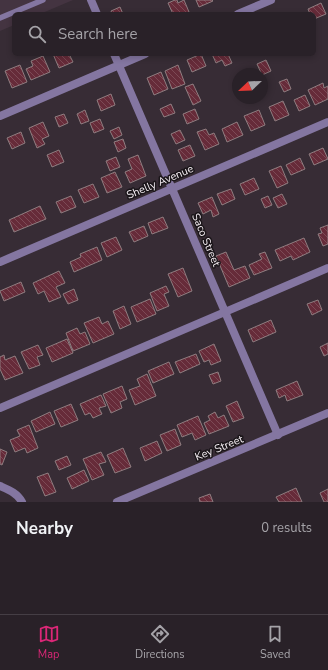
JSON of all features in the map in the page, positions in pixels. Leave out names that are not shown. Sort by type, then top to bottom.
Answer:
[{"type":"street","points":[[91,0],[96,12]]},
{"type":"street","points":[[243,12],[271,0]]},
{"type":"street","name":"Saco Street","points":[[115,56],[278,434]]},
{"type":"street","points":[[0,116],[140,56]]},
{"type":"street","name":"Shelly Avenue","points":[[0,262],[328,122]]},
{"type":"street","points":[[0,408],[328,268]]},
{"type":"street","name":"Key Street","points":[[117,502],[328,413]]},
{"type":"street","points":[[0,486],[18,496],[22,502]]},
{"type":"lane","points":[[14,12],[43,0]]},
{"type":"lane","points":[[0,18],[12,13]]},
{"type":"shaded area","points":[[0,0],[73,0],[45,12],[12,12],[12,26],[0,31]]},
{"type":"building","points":[[177,0],[178,3],[184,0],[189,12],[172,12],[168,3]]},
{"type":"building","points":[[196,0],[212,0],[213,1],[199,7]]},
{"type":"building","points":[[321,3],[326,14],[316,18],[316,12],[309,12],[308,9]]},
{"type":"building","points":[[120,7],[122,12],[111,12]]},
{"type":"building","points":[[43,56],[50,72],[31,80],[26,69],[33,66],[31,61]]},
{"type":"building","points":[[54,56],[70,56],[73,62],[59,68]]},
{"type":"building","points":[[196,56],[202,56],[206,66],[192,72],[187,60]]},
{"type":"building","points":[[213,56],[229,56],[232,63],[225,66],[222,60],[216,63]]},
{"type":"building","points":[[266,60],[271,71],[268,72],[268,68],[259,68],[257,64]]},
{"type":"building","points":[[20,65],[27,82],[12,88],[5,71]]},
{"type":"building","points":[[178,65],[185,84],[172,89],[165,71]]},
{"type":"building","points":[[161,72],[168,89],[154,95],[147,78]]},
{"type":"building","points":[[287,79],[291,89],[284,92],[279,82]]},
{"type":"building","points":[[323,83],[324,88],[328,86],[328,99],[315,105],[308,90]]},
{"type":"building","points":[[193,84],[201,101],[193,105],[185,87]]},
{"type":"building","points":[[111,94],[115,105],[101,111],[97,100]]},
{"type":"building","points":[[305,95],[310,106],[299,111],[294,100]]},
{"type":"building","points":[[283,101],[289,115],[275,121],[269,107]]},
{"type":"building","points":[[171,104],[175,113],[164,117],[160,109]]},
{"type":"building","points":[[195,109],[199,119],[187,124],[183,114]]},
{"type":"building","points":[[85,110],[89,121],[81,124],[77,114]]},
{"type":"building","points":[[259,110],[265,125],[251,131],[244,116]]},
{"type":"building","points":[[64,114],[68,123],[59,127],[55,117]]},
{"type":"building","points":[[100,119],[104,129],[94,133],[90,123]]},
{"type":"building","points":[[43,122],[49,136],[42,139],[45,144],[37,148],[29,128]]},
{"type":"building","points":[[237,122],[243,135],[227,142],[222,129]]},
{"type":"building","points":[[119,127],[122,135],[114,139],[110,131]]},
{"type":"building","points":[[206,129],[209,135],[214,133],[219,144],[205,150],[197,132]]},
{"type":"building","points":[[180,130],[185,140],[176,144],[171,134]]},
{"type":"building","points":[[21,132],[25,143],[12,149],[7,138]]},
{"type":"building","points":[[123,139],[126,148],[118,152],[114,142]]},
{"type":"building","points":[[190,145],[195,156],[183,161],[178,150]]},
{"type":"building","points":[[323,148],[328,159],[314,165],[309,154]]},
{"type":"building","points":[[59,150],[64,162],[52,167],[47,155]]},
{"type":"building","points":[[138,155],[146,176],[130,183],[125,172],[132,169],[128,159]]},
{"type":"building","points":[[116,157],[120,167],[110,171],[106,161]]},
{"type":"building","points":[[300,158],[305,169],[291,175],[286,165]]},
{"type":"building","points":[[281,166],[288,183],[277,188],[269,171]]},
{"type":"building","points":[[115,172],[122,187],[107,193],[101,178]]},
{"type":"building","points":[[254,178],[259,189],[245,195],[240,184]]},
{"type":"building","points":[[93,184],[99,197],[84,203],[78,190]]},
{"type":"building","points":[[231,189],[235,199],[222,205],[217,194]]},
{"type":"building","points":[[282,194],[287,204],[278,208],[273,198]]},
{"type":"building","points":[[71,196],[76,207],[61,213],[56,202]]},
{"type":"building","points":[[268,196],[272,205],[265,208],[261,199]]},
{"type":"building","points":[[212,197],[219,214],[213,217],[211,210],[203,214],[198,203]]},
{"type":"building","points":[[40,206],[46,219],[14,232],[9,220]]},
{"type":"building","points":[[163,217],[168,228],[152,234],[148,223]]},
{"type":"building","points":[[328,225],[328,244],[323,246],[318,234],[322,233],[320,228]]},
{"type":"building","points":[[144,226],[148,236],[134,242],[129,232]]},
{"type":"building","points":[[116,237],[122,250],[107,257],[101,243]]},
{"type":"building","points":[[304,238],[310,252],[293,260],[291,256],[280,261],[275,250]]},
{"type":"building","points":[[97,247],[102,260],[74,272],[70,262],[81,257],[80,254]]},
{"type":"building","points":[[226,252],[234,270],[245,266],[250,278],[229,287],[216,256]]},
{"type":"building","points":[[265,252],[272,268],[254,275],[249,265],[262,259],[259,254]]},
{"type":"building","points":[[183,268],[192,291],[178,297],[168,274]]},
{"type":"building","points":[[59,271],[65,283],[56,287],[61,297],[49,302],[44,291],[38,294],[33,283]]},
{"type":"building","points":[[21,282],[25,292],[4,301],[0,291]]},
{"type":"building","points":[[166,286],[169,292],[164,294],[169,306],[157,311],[150,293]]},
{"type":"building","points":[[74,289],[78,300],[68,304],[63,294]]},
{"type":"building","points":[[150,299],[156,314],[137,322],[131,307]]},
{"type":"building","points":[[318,300],[322,310],[312,315],[307,304]]},
{"type":"building","points":[[124,306],[131,324],[120,329],[113,311]]},
{"type":"building","points":[[99,317],[102,324],[108,321],[114,334],[93,343],[84,323]]},
{"type":"building","points":[[271,320],[276,332],[253,342],[248,330]]},
{"type":"building","points":[[77,328],[80,334],[85,332],[90,344],[73,351],[66,333]]},
{"type":"building","points":[[67,339],[73,353],[52,362],[46,348]]},
{"type":"building","points":[[328,343],[328,354],[324,356],[320,347]]},
{"type":"building","points":[[214,344],[221,361],[211,365],[209,360],[204,362],[199,351]]},
{"type":"building","points":[[38,345],[43,355],[37,357],[40,365],[29,369],[21,352]]},
{"type":"building","points":[[196,354],[200,364],[180,373],[175,362]]},
{"type":"building","points":[[4,355],[5,360],[15,356],[23,373],[5,380],[0,369],[0,357]]},
{"type":"building","points":[[169,362],[174,374],[153,383],[148,371]]},
{"type":"building","points":[[218,372],[221,381],[213,384],[209,375]]},
{"type":"building","points":[[147,374],[156,396],[135,405],[129,390],[140,386],[137,379]]},
{"type":"building","points":[[297,381],[303,395],[287,401],[285,395],[279,398],[276,390]]},
{"type":"building","points":[[122,386],[127,399],[120,402],[122,408],[111,413],[103,394]]},
{"type":"building","points":[[101,395],[106,406],[99,408],[102,414],[93,418],[90,413],[85,415],[80,404]]},
{"type":"building","points":[[237,401],[244,418],[233,422],[226,406]]},
{"type":"building","points":[[71,404],[78,420],[61,427],[54,411]]},
{"type":"building","points":[[50,412],[55,424],[36,432],[31,421]]},
{"type":"building","points":[[215,412],[218,418],[224,415],[229,426],[209,434],[204,423],[210,420],[208,416]]},
{"type":"building","points":[[198,416],[206,435],[195,440],[192,433],[182,437],[177,425]]},
{"type":"building","points":[[29,425],[38,448],[27,453],[25,448],[15,452],[10,440],[20,436],[17,430]]},
{"type":"building","points":[[175,429],[181,445],[167,451],[160,435]]},
{"type":"building","points":[[157,441],[162,453],[145,461],[140,448]]},
{"type":"building","points":[[123,448],[131,467],[115,473],[107,455]]},
{"type":"building","points":[[0,449],[7,452],[2,465],[0,464]]},
{"type":"building","points":[[101,452],[106,462],[99,464],[104,475],[92,480],[83,459]]},
{"type":"building","points":[[67,456],[71,465],[59,470],[55,461]]},
{"type":"building","points":[[84,470],[89,481],[72,489],[67,478]]},
{"type":"building","points":[[48,473],[56,492],[45,496],[37,477]]},
{"type":"building","points":[[296,488],[302,502],[279,502],[276,497]]},
{"type":"building","points":[[328,489],[328,502],[324,502],[320,493]]},
{"type":"building","points":[[210,494],[213,502],[200,502],[199,498]]}]
